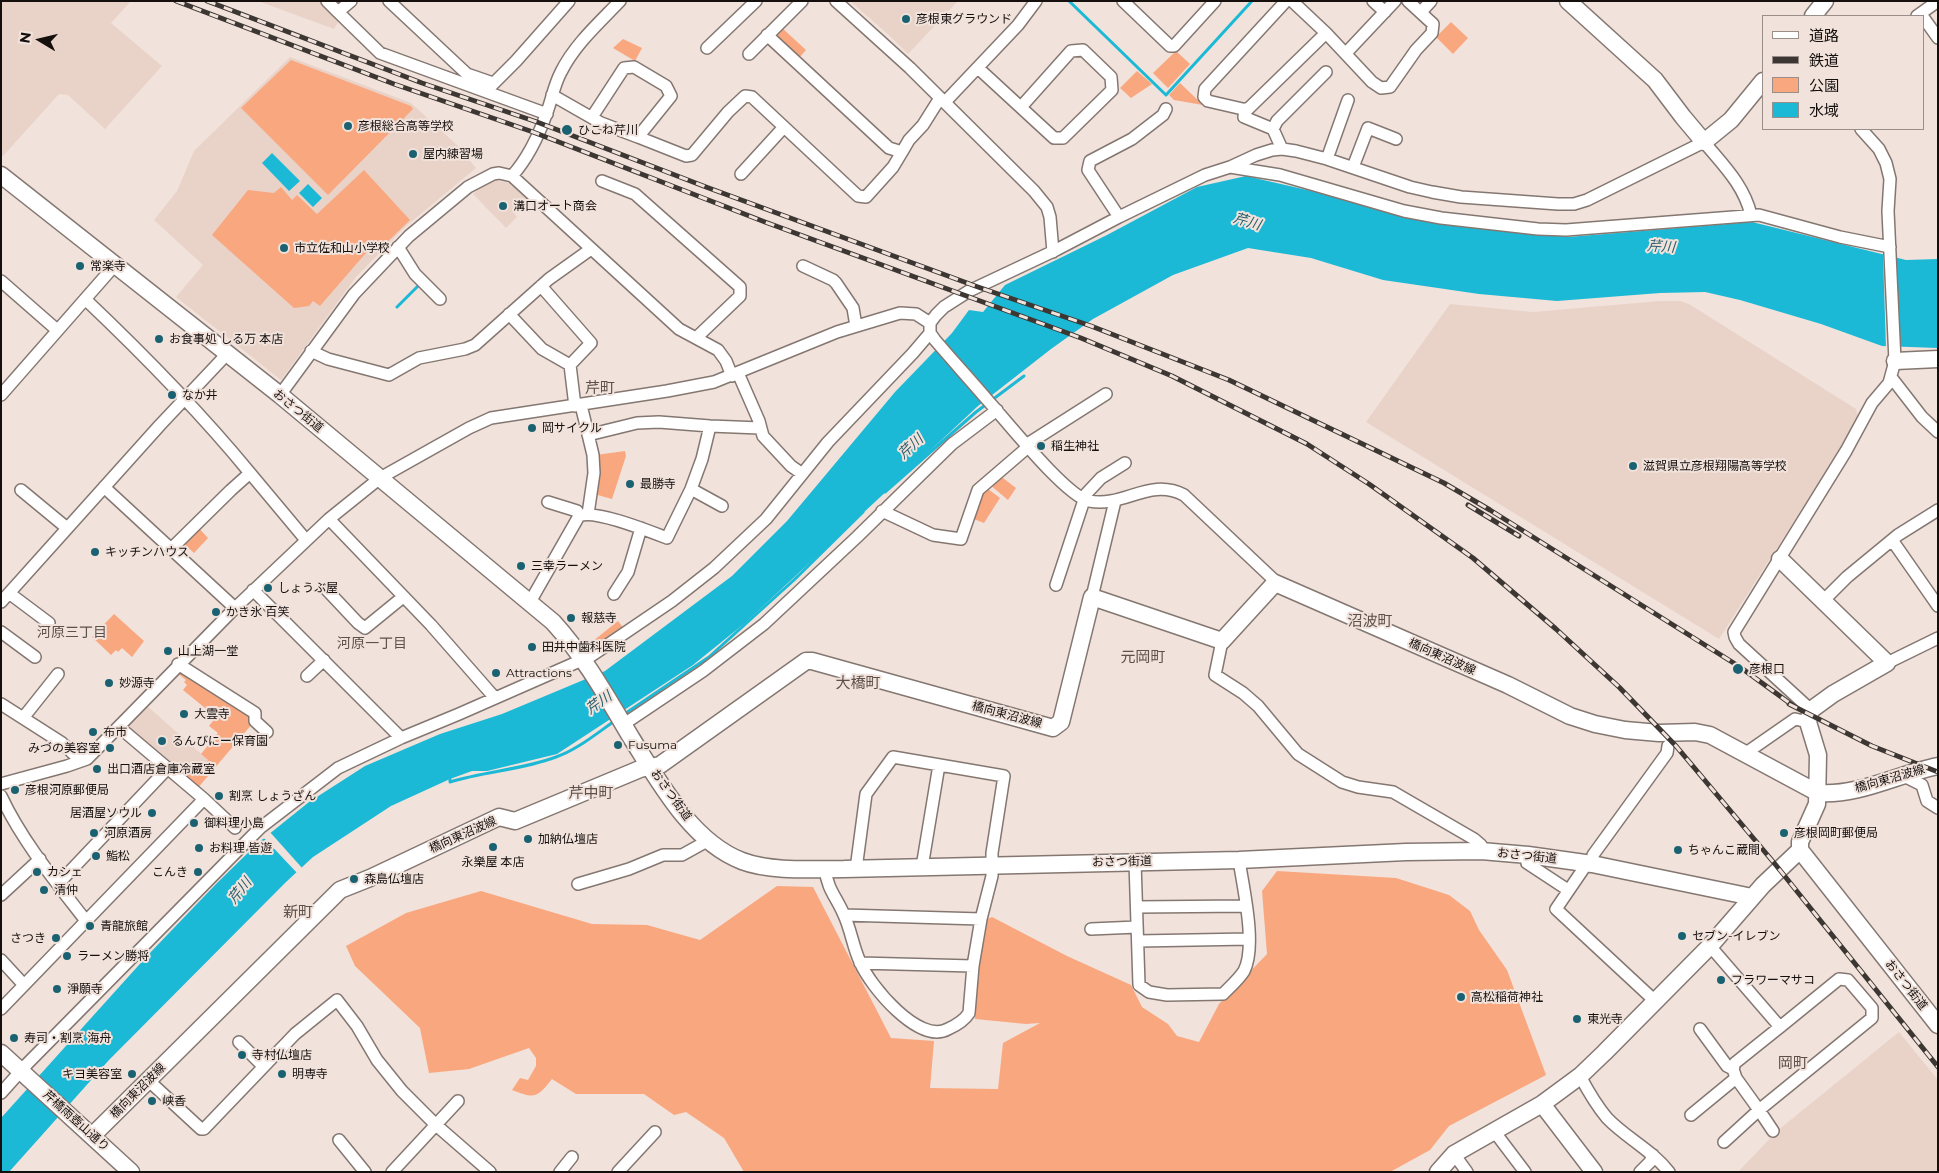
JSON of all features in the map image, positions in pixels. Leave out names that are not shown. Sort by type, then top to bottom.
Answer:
[{"type":"street","points":[[328,1],[380,53],[490,87]]},
{"type":"street","points":[[338,12],[351,1]]},
{"type":"street","points":[[389,1],[467,74],[547,114]]},
{"type":"street","points":[[490,87],[516,61],[569,1]]},
{"type":"street","points":[[512,176],[522,165],[547,114],[561,72],[576,48],[620,1]]},
{"type":"street","points":[[707,48],[756,1]]},
{"type":"street","points":[[749,54],[802,1]]},
{"type":"street","points":[[836,1],[878,38],[942,100],[1047,207],[1050,217],[1053,252]]},
{"type":"street","points":[[1123,1],[1170,46],[1174,46],[1213,2]]},
{"type":"street","points":[[1286,1],[1205,89],[1204,97],[1208,101],[1247,110],[1326,33]]},
{"type":"street","points":[[1292,1],[1326,33],[1372,82],[1381,88],[1390,87],[1416,50],[1432,33],[1432,24],[1408,1]]},
{"type":"street","points":[[1373,1],[1385,12]]},
{"type":"street","points":[[1346,54],[1395,1]]},
{"type":"street","points":[[1420,12],[1431,1]]},
{"type":"street","points":[[1568,1],[1655,80],[1683,117],[1736,179],[1748,203],[1751,215]]},
{"type":"street","points":[[1922,15],[1938,1]]},
{"type":"street","points":[[552,95],[600,123],[686,156],[692,155],[728,112],[745,96],[752,97],[858,196],[866,197],[893,167],[908,140],[923,125],[942,100],[978,68],[1018,26],[1035,2]]},
{"type":"street","points":[[1924,20],[1938,38]]},
{"type":"street","points":[[767,35],[889,148],[902,152]]},
{"type":"street","points":[[978,68],[1054,138],[1063,138],[1112,90],[1111,77],[1083,50],[1071,51],[1021,107]]},
{"type":"street","points":[[592,117],[624,68],[634,66],[666,86],[671,96],[638,137]]},
{"type":"street","points":[[1273,129],[1277,121],[1326,72]]},
{"type":"street","points":[[1,1093],[24,1074],[260,828],[338,768],[400,738],[585,663],[592,656],[672,601],[714,568],[766,518],[801,473],[853,414],[932,332],[944,307],[962,294],[1053,252],[1119,217],[1205,176],[1256,155],[1282,149],[1327,159],[1410,187],[1461,197],[1574,204],[1587,200],[1704,142],[1731,120],[1762,81]]},
{"type":"street","points":[[1327,159],[1348,100]]},
{"type":"street","points":[[1119,217],[1088,170],[1090,161],[1132,138],[1163,114],[1166,109]]},
{"type":"street","points":[[1245,109],[1244,117],[1273,129],[1282,149]]},
{"type":"street","points":[[741,174],[784,127]]},
{"type":"street","points":[[1353,168],[1368,128],[1396,139]]},
{"type":"street","points":[[1438,1172],[1454,1154],[1542,1104],[1580,1076],[1710,946],[1752,897],[1800,850],[1800,842],[1817,804],[1818,793],[1818,755],[1810,716],[1739,644],[1734,632],[1846,451],[1872,404],[1885,389],[1891,377],[1894,355],[1888,211],[1889,173],[1879,149],[1862,130]]},
{"type":"street","points":[[1230,167],[1280,175],[1404,211],[1441,218],[1538,229],[1585,228],[1751,215],[1773,218],[1890,251]]},
{"type":"street","points":[[280,395],[354,294],[398,247],[419,227],[468,187],[493,174],[499,173],[512,176],[679,329],[718,350],[735,374],[762,436],[791,466],[801,473]]},
{"type":"street","name":"おさつ街道","points":[[1,175],[280,395],[530,602],[568,639],[626,721],[650,768],[688,821],[724,852],[744,862],[798,869],[856,869],[1239,860],[1406,852],[1481,851],[1528,855],[1590,864],[1752,897]]},
{"type":"street","points":[[602,181],[635,194],[740,288],[740,296],[696,338]]},
{"type":"street","points":[[398,247],[415,274],[440,299]]},
{"type":"street","points":[[311,351],[328,359],[389,375],[419,358],[452,352],[475,345],[541,286],[591,249]]},
{"type":"street","points":[[1,395],[115,264]]},
{"type":"street","points":[[802,266],[836,283],[853,308],[856,326]]},
{"type":"street","points":[[1,281],[57,330]]},
{"type":"street","points":[[541,286],[592,343],[570,365]]},
{"type":"street","points":[[85,299],[185,398],[222,439],[306,540]]},
{"type":"street","points":[[1,784],[82,762],[119,727],[178,664],[253,590],[329,519],[380,478],[469,428],[491,418],[714,382],[856,326],[908,312],[916,314],[932,332],[1027,446],[1066,486],[1084,500],[1102,504],[1150,489],[1172,489],[1184,495],[1275,583],[1222,641],[1215,675],[1243,693],[1258,706],[1298,754],[1342,782],[1358,787],[1393,792],[1474,839],[1481,845],[1481,851]]},
{"type":"street","points":[[509,314],[542,349],[570,365],[578,405],[588,435],[594,473],[584,515],[530,602]]},
{"type":"street","points":[[49,622],[5,598],[227,354]]},
{"type":"street","points":[[1894,355],[1938,359]]},
{"type":"street","points":[[1891,377],[1922,417],[1938,432]]},
{"type":"street","points":[[882,511],[933,535],[961,540],[978,490],[1046,431],[1106,394]]},
{"type":"street","points":[[626,721],[703,671],[764,624],[952,444],[994,407]]},
{"type":"street","points":[[588,435],[637,423],[676,422],[710,426],[760,428]]},
{"type":"street","points":[[548,502],[584,515],[593,514],[641,528],[667,538],[691,489],[702,459],[710,426]]},
{"type":"street","points":[[1056,585],[1086,494],[1101,478],[1125,463]]},
{"type":"street","points":[[172,548],[230,490],[250,473]]},
{"type":"street","points":[[104,487],[235,608]]},
{"type":"street","points":[[691,489],[722,506]]},
{"type":"street","points":[[21,490],[67,528]]},
{"type":"street","points":[[1115,501],[1092,597],[1222,641]]},
{"type":"street","points":[[1824,600],[1847,577],[1892,540],[1938,510]]},
{"type":"street","points":[[329,519],[431,626],[496,698]]},
{"type":"street","points":[[614,594],[628,572],[641,528]]},
{"type":"street","points":[[1892,540],[1938,606]]},
{"type":"street","points":[[1780,559],[1824,600],[1886,664]]},
{"type":"street","name":"橋向東沼波線","points":[[1275,583],[1508,685],[1570,716],[1595,724],[1625,730],[1659,733],[1695,732],[1710,735],[1818,793],[1867,788],[1938,766]]},
{"type":"street","points":[[326,589],[365,628],[403,597]]},
{"type":"street","points":[[253,590],[400,738]]},
{"type":"street","name":"橋向東沼波線","points":[[92,1136],[340,890],[370,878],[499,817],[515,821],[640,769],[660,766],[809,660],[1053,728],[1061,722],[1092,597]]},
{"type":"street","points":[[1,632],[35,657]]},
{"type":"street","points":[[1746,753],[1796,719],[1810,716],[1833,694],[1886,664],[1938,638]]},
{"type":"street","points":[[307,676],[324,660]]},
{"type":"street","points":[[178,664],[255,713],[255,721],[267,732]]},
{"type":"street","points":[[23,718],[58,674]]},
{"type":"street","points":[[1,704],[68,748],[82,762]]},
{"type":"street","points":[[119,727],[204,798],[236,828]]},
{"type":"street","points":[[1655,1001],[1556,908],[1568,890],[1590,864],[1593,855],[1667,753],[1668,746]]},
{"type":"street","points":[[826,869],[827,884],[844,915],[860,962],[883,997],[908,1020],[923,1029],[933,1032],[945,1031],[965,1019],[969,1013],[973,966],[981,919],[992,876],[1004,776],[892,757],[866,794],[856,869]]},
{"type":"street","points":[[922,867],[939,765]]},
{"type":"street","points":[[58,884],[167,769]]},
{"type":"street","points":[[1904,776],[1922,785],[1927,802],[1937,809]]},
{"type":"street","points":[[1,796],[6,808],[40,859],[86,921]]},
{"type":"street","points":[[1,1009],[70,940],[204,798]]},
{"type":"street","points":[[578,884],[629,870],[663,855],[682,855],[709,840]]},
{"type":"street","name":"おさつ街道","points":[[1800,850],[1938,1025]]},
{"type":"street","points":[[1528,855],[1527,863],[1568,890]]},
{"type":"street","points":[[1,895],[40,859]]},
{"type":"street","points":[[1135,862],[1139,985],[1149,992],[1167,995],[1223,994],[1244,970],[1250,953],[1246,906],[1239,860]]},
{"type":"street","points":[[1137,907],[1246,906]]},
{"type":"street","points":[[844,915],[981,919]]},
{"type":"street","points":[[1091,929],[1137,927]]},
{"type":"street","points":[[1138,941],[1249,939]]},
{"type":"street","points":[[1710,946],[1780,1027]]},
{"type":"street","points":[[1,960],[24,985]]},
{"type":"street","points":[[860,962],[973,966]]},
{"type":"street","points":[[1691,1115],[1734,1073],[1735,1063],[1839,979],[1848,980],[1872,1008],[1872,1018],[1759,1110],[1724,1142]]},
{"type":"street","points":[[148,1081],[201,1129],[204,1129],[295,1034],[337,1000],[357,1026],[377,1060],[402,1091],[490,1172]]},
{"type":"street","points":[[1700,1029],[1734,1073],[1773,1131]]},
{"type":"street","points":[[238,1042],[263,1066]]},
{"type":"street","name":"芹橋雨壺山通り","points":[[1,1053],[71,1116],[124,1170]]},
{"type":"street","points":[[1580,1076],[1594,1101],[1607,1118],[1660,1160],[1669,1172]]},
{"type":"street","points":[[392,1172],[458,1101]]},
{"type":"street","points":[[1542,1104],[1594,1172]]},
{"type":"street","points":[[1494,1130],[1525,1172]]},
{"type":"street","points":[[618,1172],[656,1132]]},
{"type":"street","points":[[339,1140],[365,1172]]},
{"type":"street","points":[[1454,1154],[1467,1172]]},
{"type":"street","points":[[1640,1172],[1650,1162],[1653,1155]]},
{"type":"shaded area","points":[[1,1],[131,1],[111,23],[162,66],[105,129],[68,95],[59,94],[3,156],[1,154]]},
{"type":"shaded area","points":[[258,1],[322,1],[340,19],[334,29]]},
{"type":"shaded area","name":"彦根東グラウンド","points":[[850,1],[958,1],[908,54]]},
{"type":"shaded area","name":"市立佐和山小学校","points":[[290,57],[411,103],[457,145],[476,168],[405,227],[356,277],[281,380],[176,297],[203,265],[154,220],[177,191],[194,151]]},
{"type":"shaded area","name":"溝口オート商会","points":[[495,180],[514,184],[530,198],[514,213],[517,217],[506,228],[473,194],[485,184]]},
{"type":"shaded area","name":"滋賀県立彦根翔陽高等学校","points":[[1680,301],[1689,304],[1856,409],[1859,419],[1719,639],[1366,422],[1450,304],[1533,312]]},
{"type":"shaded area","name":"るんびにー保育園","points":[[145,704],[208,760],[197,776],[174,771],[124,729]]},
{"type":"shaded area","points":[[1899,1032],[1938,1080],[1938,1172],[1738,1172],[1777,1131]]},
{"type":"green space","points":[[1451,22],[1468,38],[1453,54],[1436,37]]},
{"type":"green space","points":[[781,27],[806,50],[799,58],[774,33]]},
{"type":"green space","points":[[623,39],[642,48],[635,61],[613,48]]},
{"type":"green space","points":[[1176,51],[1190,64],[1168,88],[1153,73]]},
{"type":"green space","name":"彦根総合高等学校","points":[[291,60],[411,106],[413,109],[328,195],[241,108]]},
{"type":"green space","points":[[1137,71],[1152,84],[1131,98],[1120,88]]},
{"type":"green space","points":[[1180,83],[1203,105],[1174,100],[1169,95]]},
{"type":"green space","points":[[364,170],[410,220],[377,252],[372,246],[320,306],[313,301],[309,306],[294,308],[212,235],[248,190],[274,193],[281,187],[292,200],[297,195],[317,214]]},
{"type":"green space","points":[[625,451],[626,456],[612,499],[594,494],[596,455]]},
{"type":"green space","points":[[999,475],[1016,488],[1008,500],[989,484]]},
{"type":"green space","points":[[988,489],[1000,498],[984,523],[971,518],[980,491],[986,492]]},
{"type":"green space","points":[[196,525],[208,538],[194,553],[181,541]]},
{"type":"green space","points":[[114,614],[144,641],[132,657],[122,648],[118,652],[116,650],[111,655],[92,637]]},
{"type":"green space","points":[[618,621],[625,630],[595,648],[588,645]]},
{"type":"green space","points":[[180,668],[254,714],[252,724],[197,789],[174,771],[180,763],[197,776],[208,760],[201,754],[218,733],[209,726],[216,717],[183,690],[187,685],[184,682],[186,680],[176,672]]},
{"type":"green space","points":[[1277,871],[1396,878],[1449,895],[1470,911],[1479,930],[1507,970],[1546,1075],[1449,1126],[1430,1150],[1390,1172],[744,1172],[724,1138],[686,1112],[674,1115],[644,1094],[576,1094],[552,1079],[543,1090],[535,1095],[526,1095],[512,1090],[520,1078],[528,1080],[536,1066],[536,1058],[529,1048],[469,1069],[429,1073],[420,1028],[355,966],[346,946],[406,913],[481,891],[592,924],[647,925],[700,940],[777,886],[813,887],[891,1038],[934,1041],[930,1088],[998,1089],[1003,1043],[1040,1023],[1026,1024],[975,1019],[976,967],[985,920],[992,917],[1067,956],[1131,985],[1142,1007],[1168,1024],[1177,1036],[1199,1042],[1219,1004],[1267,954],[1262,891]]},
{"type":"water","points":[[272,153],[300,181],[289,191],[262,163]]},
{"type":"water","name":"芹川","points":[[1246,176],[1320,193],[1426,222],[1568,237],[1752,222],[1906,260],[1938,259],[1938,348],[1882,346],[1821,324],[1740,300],[1705,292],[1660,293],[1557,301],[1479,294],[1383,280],[1311,258],[1248,248],[1173,275],[1093,319],[978,406],[745,623],[693,665],[557,754],[487,771],[472,771],[450,779],[391,806],[313,857],[109,1060],[9,1172],[1,1172],[1,1118],[147,956],[217,883],[258,843],[309,802],[365,766],[440,734],[502,714],[605,671],[732,576],[787,521],[895,392],[952,333],[969,310],[983,312],[1005,285],[1107,235],[1197,187]]},
{"type":"water","points":[[308,184],[322,198],[313,207],[299,193]]},
{"type":"pier","points":[[1883,254],[1894,256],[1897,349],[1886,348]]},
{"type":"pier","points":[[269,831],[303,869],[298,874],[265,839],[261,838]]},
{"type":"waterway","points":[[1069,1],[1166,95],[1252,1]]},
{"type":"waterway","points":[[397,307],[419,285]]},
{"type":"waterway","points":[[885,492],[976,412],[1024,376]]},
{"type":"waterway","points":[[623,715],[709,657],[794,580],[863,512]]},
{"type":"waterway","points":[[450,779],[450,782],[530,765],[556,757],[579,746],[616,720]]},
{"type":"railway","points":[[176,1],[394,84],[533,132],[765,222],[1081,338],[1172,376],[1307,444],[1369,484],[1473,558],[1556,629],[1619,687],[1676,746],[1775,864],[1938,1067]]},
{"type":"railway","points":[[207,1],[422,83],[537,122],[706,187],[978,287],[1091,326],[1229,380],[1444,483],[1740,667],[1795,707]]},
{"type":"railway","points":[[1468,505],[1519,536]]},
{"type":"railway","points":[[1789,704],[1872,746],[1938,772]]},
{"type":"place","name":"彦根東グラウンド","points":[[906,19]]},
{"type":"place","name":"彦根総合高等学校","points":[[348,126]]},
{"type":"place","name":"ひこね芹川","points":[[567,130]]},
{"type":"place","name":"屋内練習場","points":[[413,154]]},
{"type":"place","name":"溝口オート商会","points":[[503,206]]},
{"type":"place","name":"市立佐和山小学校","points":[[284,248]]},
{"type":"place","name":"常楽寺","points":[[80,266]]},
{"type":"place","name":"お食事処 しる万 本店","points":[[159,339]]},
{"type":"place","name":"なか井","points":[[172,395]]},
{"type":"place","name":"岡サイクル","points":[[532,428]]},
{"type":"place","name":"稲生神社","points":[[1041,446]]},
{"type":"place","name":"滋賀県立彦根翔陽高等学校","points":[[1633,466]]},
{"type":"place","name":"最勝寺","points":[[630,484]]},
{"type":"place","name":"キッチンハウス","points":[[95,552]]},
{"type":"place","name":"三幸ラーメン","points":[[521,566]]},
{"type":"place","name":"しょうぶ屋","points":[[268,588]]},
{"type":"place","name":"かき氷 百笑","points":[[216,612]]},
{"type":"place","name":"報慈寺","points":[[571,618]]},
{"type":"place","name":"田井中歯科医院","points":[[532,647]]},
{"type":"place","name":"山上湖一堂","points":[[168,651]]},
{"type":"place","name":"彦根口","points":[[1738,669]]},
{"type":"place","name":"Attractions","points":[[496,673]]},
{"type":"place","name":"妙源寺","points":[[109,683]]},
{"type":"place","name":"大雲寺","points":[[184,714]]},
{"type":"place","name":"布市","points":[[93,732]]},
{"type":"place","name":"るんびにー保育園","points":[[162,741]]},
{"type":"place","name":"Fusuma","points":[[618,745]]},
{"type":"place","name":"みづの美容室","points":[[110,748]]},
{"type":"place","name":"出口酒店倉庫冷蔵室","points":[[97,769]]},
{"type":"place","name":"彦根河原郵便局","points":[[15,790]]},
{"type":"place","name":"割烹 しょうざん","points":[[219,796]]},
{"type":"place","name":"居酒屋ソウル","points":[[152,813]]},
{"type":"place","name":"御料理小島","points":[[194,823]]},
{"type":"place","name":"河原酒房","points":[[94,833]]},
{"type":"place","name":"彦根岡町郵便局","points":[[1784,833]]},
{"type":"place","name":"加納仏壇店","points":[[528,839]]},
{"type":"place","name":"永樂屋 本店","points":[[493,847]]},
{"type":"place","name":"お料理 皆遊","points":[[199,848]]},
{"type":"place","name":"ちゃんこ蔵間","points":[[1678,850]]},
{"type":"place","name":"鮨松","points":[[96,856]]},
{"type":"place","name":"カシェ","points":[[37,872]]},
{"type":"place","name":"こんき","points":[[198,872]]},
{"type":"place","name":"森島仏壇店","points":[[354,879]]},
{"type":"place","name":"清仲","points":[[44,890]]},
{"type":"place","name":"青龍旅館","points":[[90,926]]},
{"type":"place","name":"セブン-イレブン","points":[[1682,936]]},
{"type":"place","name":"さつき","points":[[56,938]]},
{"type":"place","name":"ラーメン勝将","points":[[67,956]]},
{"type":"place","name":"フラワーマサコ","points":[[1721,980]]},
{"type":"place","name":"淨願寺","points":[[57,989]]},
{"type":"place","name":"高松稲荷神社","points":[[1461,997]]},
{"type":"place","name":"東光寺","points":[[1577,1019]]},
{"type":"place","name":"寿司・割烹 海舟","points":[[14,1038]]},
{"type":"place","name":"寺村仏壇店","points":[[242,1055]]},
{"type":"place","name":"キヨ美容室","points":[[132,1074]]},
{"type":"place","name":"明専寺","points":[[282,1074]]},
{"type":"place","name":"峡香","points":[[152,1101]]},
{"type":"district","name":"芹町","points":[[600,389]]},
{"type":"district","name":"沼波町","points":[[1370,622]]},
{"type":"district","name":"河原三丁目","points":[[72,633]]},
{"type":"district","name":"河原一丁目","points":[[372,644]]},
{"type":"district","name":"元岡町","points":[[1143,658]]},
{"type":"district","name":"大橋町","points":[[858,684]]},
{"type":"district","name":"芹中町","points":[[591,794]]},
{"type":"district","name":"新町","points":[[298,913]]},
{"type":"district","name":"岡町","points":[[1793,1064]]}]
